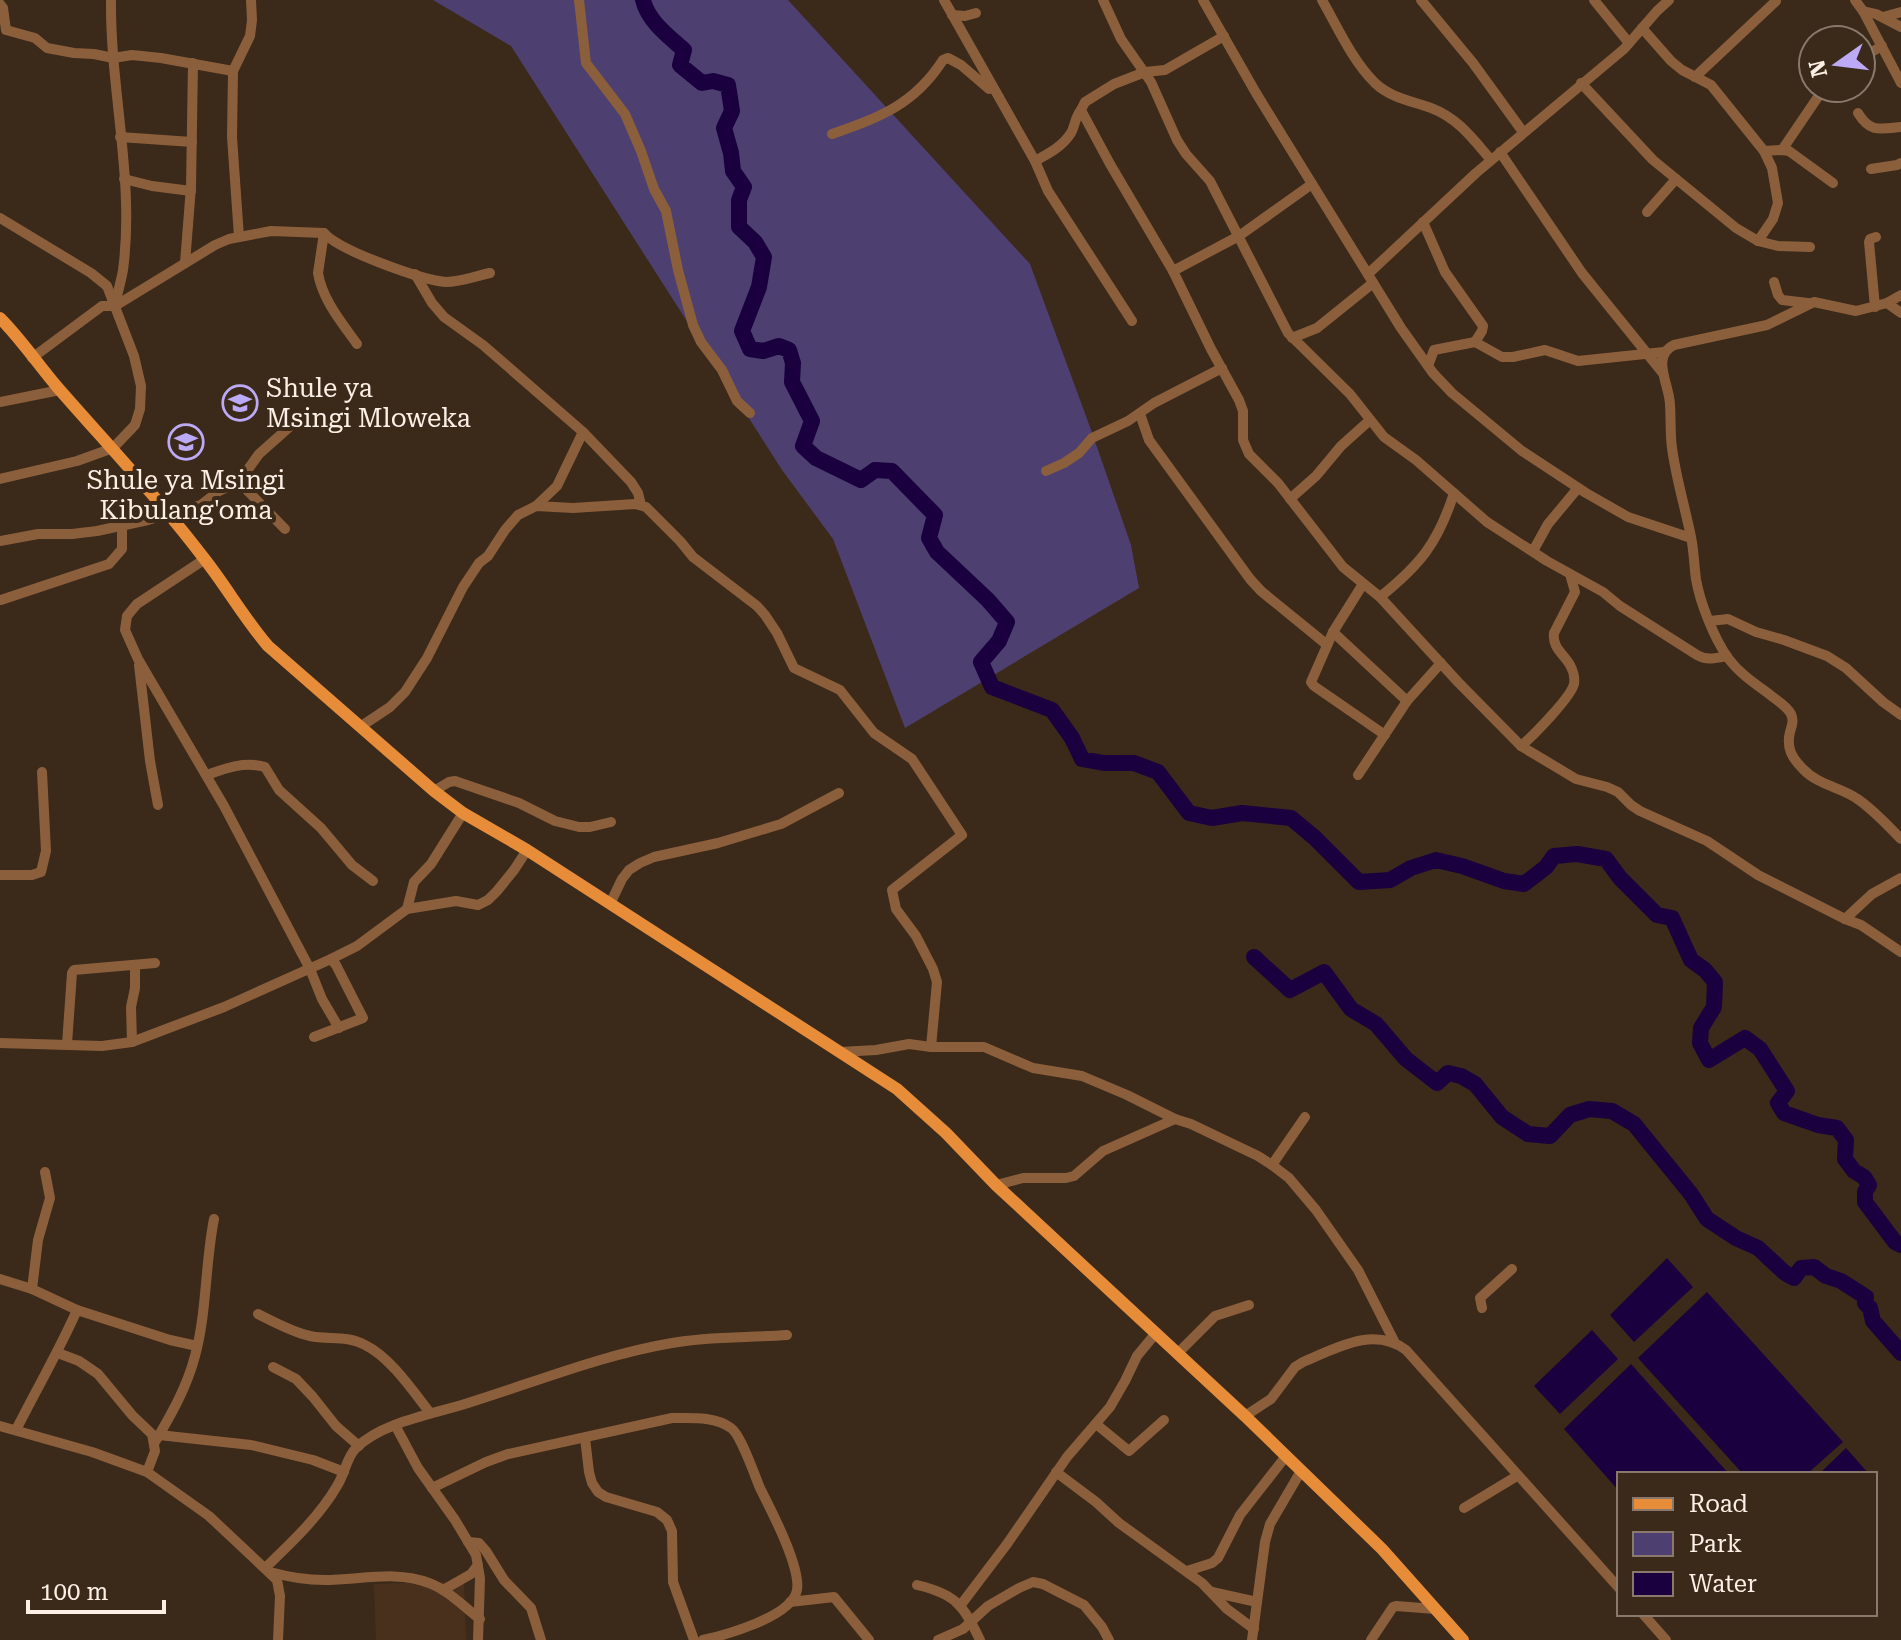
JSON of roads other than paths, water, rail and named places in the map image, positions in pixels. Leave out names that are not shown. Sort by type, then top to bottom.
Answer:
[{"type":"main road","points":[[0,318],[168,513],[268,646],[463,813],[527,850],[897,1089],[1382,1549],[1463,1640]]},
{"type":"street","points":[[111,0],[125,223],[123,270],[115,306]]},
{"type":"street","points":[[239,237],[232,137],[233,71],[250,36],[251,0]]},
{"type":"street","points":[[579,0],[586,63],[625,114],[654,189],[666,211],[693,325],[701,342],[722,370],[737,401],[750,413]]},
{"type":"street","points":[[944,0],[1035,161],[1048,191],[1132,321]]},
{"type":"street","points":[[1103,0],[1121,39],[1161,100],[1177,140],[1210,181],[1281,323],[1292,338],[1350,394],[1390,442],[1416,460],[1487,522],[1603,592],[1703,658],[1727,656]]},
{"type":"street","points":[[1203,0],[1401,328],[1452,393],[1522,451],[1578,488],[1628,517],[1691,538]]},
{"type":"street","points":[[1322,0],[1359,63],[1375,83],[1398,98],[1431,108],[1454,120],[1496,156],[1582,273],[1662,372],[1670,392],[1671,444],[1701,601],[1727,656],[1745,677],[1781,703],[1792,716],[1789,749],[1807,773],[1854,796],[1901,839]]},
{"type":"street","points":[[1421,0],[1473,63],[1523,132]]},
{"type":"street","points":[[1594,0],[1629,43]]},
{"type":"street","points":[[1292,338],[1317,328],[1423,222],[1629,43],[1669,0]]},
{"type":"street","points":[[1855,0],[1901,83]]},
{"type":"street","points":[[1695,77],[1776,1]]},
{"type":"street","points":[[0,4],[6,30],[35,38],[47,48],[113,58],[132,55],[233,71]]},
{"type":"street","points":[[1863,11],[1901,27]]},
{"type":"street","points":[[1883,17],[1901,12]]},
{"type":"street","points":[[952,15],[976,13]]},
{"type":"street","points":[[1642,28],[1671,61],[1711,85],[1720,94],[1764,151],[1772,168],[1778,203],[1773,219],[1758,241]]},
{"type":"street","points":[[1035,161],[1052,152],[1069,136],[1085,102],[1114,84],[1145,72],[1165,70],[1224,36]]},
{"type":"street","points":[[1877,49],[1882,46]]},
{"type":"street","points":[[832,134],[882,116],[917,94],[943,60],[948,58],[996,94]]},
{"type":"street","points":[[185,263],[191,191],[193,63]]},
{"type":"street","points":[[1581,83],[1653,160],[1736,228],[1758,241],[1778,246],[1810,247]]},
{"type":"street","points":[[1782,150],[1813,104]]},
{"type":"street","points":[[1081,110],[1173,271],[1242,406],[1245,449],[1290,499],[1334,557],[1380,597],[1521,746],[1576,779],[1618,792],[1640,811],[1707,841],[1758,875],[1861,925],[1901,952]]},
{"type":"street","points":[[1858,113],[1870,128],[1901,127]]},
{"type":"street","points":[[120,137],[192,142]]},
{"type":"street","points":[[1764,151],[1789,151],[1833,183]]},
{"type":"street","points":[[1871,169],[1901,163]]},
{"type":"street","points":[[124,179],[191,191]]},
{"type":"street","points":[[1647,212],[1676,179]]},
{"type":"street","points":[[1173,271],[1239,236],[1312,184]]},
{"type":"street","points":[[0,218],[107,286],[134,356],[141,386],[140,409],[135,425],[113,448],[77,461],[0,479]]},
{"type":"street","points":[[1423,222],[1445,272],[1481,323],[1482,331],[1475,342]]},
{"type":"street","points":[[32,358],[102,306],[115,306],[215,245],[271,231],[324,233],[359,254],[444,282],[490,273]]},
{"type":"street","points":[[324,233],[319,279],[323,292],[357,344]]},
{"type":"street","points":[[1875,307],[1869,242],[1876,237]]},
{"type":"street","points":[[415,274],[444,317],[483,345],[583,432],[631,482],[641,505]]},
{"type":"street","points":[[1774,282],[1782,300],[1856,311],[1887,303],[1901,295]]},
{"type":"street","points":[[1428,366],[1434,350],[1475,342],[1507,358],[1545,350],[1578,361],[1664,352],[1674,345],[1767,325],[1810,303]]},
{"type":"street","points":[[1887,303],[1901,313]]},
{"type":"street","points":[[1662,372],[1664,352]]},
{"type":"street","points":[[1046,471],[1079,453],[1092,438],[1222,368]]},
{"type":"street","points":[[0,402],[60,390]]},
{"type":"street","points":[[1140,414],[1149,440],[1250,579],[1326,644]]},
{"type":"street","points":[[1290,499],[1370,420]]},
{"type":"street","points":[[0,541],[122,526],[201,505],[219,491],[239,482],[259,454],[295,422]]},
{"type":"street","points":[[360,727],[390,707],[405,692],[479,563],[488,556],[518,515],[536,506],[557,486],[583,432]]},
{"type":"street","points":[[239,482],[285,529]]},
{"type":"street","points":[[1533,551],[1548,524],[1578,488]]},
{"type":"street","points":[[1380,597],[1415,567],[1425,554],[1440,530],[1454,493]]},
{"type":"street","points":[[536,506],[573,508],[621,504],[641,505],[651,511],[693,557],[757,606],[777,633],[794,668],[840,690],[874,733],[912,759],[962,835],[892,890],[896,909],[916,936],[937,982],[931,1047]]},
{"type":"street","points":[[1,600],[109,564],[122,549],[122,526]]},
{"type":"street","points":[[205,559],[131,610],[125,630],[138,659],[207,775],[339,1028]]},
{"type":"street","points":[[1521,746],[1535,735],[1573,688],[1571,667],[1553,639],[1575,592],[1570,574]]},
{"type":"street","points":[[1363,584],[1326,644],[1311,679],[1312,685],[1385,735]]},
{"type":"street","points":[[1710,621],[1728,619],[1827,656],[1846,668],[1901,715]]},
{"type":"street","points":[[1333,632],[1407,701]]},
{"type":"street","points":[[138,659],[158,805]]},
{"type":"street","points":[[1358,775],[1407,701],[1441,663]]},
{"type":"street","points":[[207,775],[238,765],[254,763],[265,767],[279,790],[321,828],[352,865],[373,881]]},
{"type":"street","points":[[0,875],[41,872],[46,851],[42,772]]},
{"type":"street","points":[[434,791],[455,781],[519,803],[555,821],[579,827],[611,822]]},
{"type":"street","points":[[610,904],[622,879],[640,863],[781,824],[839,793]]},
{"type":"street","points":[[407,909],[414,882],[431,864],[463,813]]},
{"type":"street","points":[[0,1043],[102,1046],[132,1042],[224,1007],[331,959],[357,946],[407,909],[456,901],[478,905],[488,900],[527,850]]},
{"type":"street","points":[[1845,919],[1872,894],[1901,878]]},
{"type":"street","points":[[314,1037],[363,1018],[331,959]]},
{"type":"street","points":[[67,1044],[74,970],[155,963]]},
{"type":"street","points":[[132,1042],[135,966]]},
{"type":"street","points":[[840,1052],[909,1044],[984,1047],[1033,1068],[1082,1076],[1191,1124],[1272,1165],[1289,1178],[1316,1210],[1358,1270],[1394,1341],[1406,1350],[1617,1586]]},
{"type":"street","points":[[1272,1165],[1305,1117]]},
{"type":"street","points":[[996,1185],[1023,1178],[1074,1176],[1103,1151],[1175,1119]]},
{"type":"street","points":[[32,1289],[38,1240],[49,1202],[45,1172]]},
{"type":"street","points":[[147,1472],[157,1438],[181,1396],[197,1346],[214,1219]]},
{"type":"street","points":[[1482,1308],[1480,1298],[1499,1287],[1512,1269]]},
{"type":"street","points":[[0,1279],[32,1289],[77,1310],[197,1346]]},
{"type":"street","points":[[1178,1353],[1215,1316],[1249,1305]]},
{"type":"street","points":[[16,1430],[58,1353],[77,1310]]},
{"type":"street","points":[[258,1314],[308,1336],[337,1337],[365,1344],[400,1375],[430,1413]]},
{"type":"street","points":[[960,1606],[1056,1472],[1118,1394],[1137,1356],[1156,1333]]},
{"type":"street","points":[[268,1570],[339,1485],[350,1457],[359,1446],[395,1425],[643,1348],[690,1341],[787,1335]]},
{"type":"street","points":[[1245,1416],[1271,1399],[1295,1367],[1303,1362],[1358,1341],[1377,1338],[1394,1341]]},
{"type":"street","points":[[58,1353],[79,1361],[98,1374],[132,1415],[157,1438],[251,1445],[313,1460],[344,1472]]},
{"type":"street","points":[[273,1367],[296,1379],[336,1426],[359,1446]]},
{"type":"street","points":[[432,1488],[486,1462],[528,1449],[672,1418],[721,1422],[733,1429],[741,1441],[789,1551],[797,1591],[790,1602],[748,1628],[703,1640]]},
{"type":"street","points":[[1096,1424],[1129,1451],[1164,1420]]},
{"type":"street","points":[[395,1425],[418,1468],[476,1555],[480,1578],[478,1640]]},
{"type":"street","points":[[0,1426],[92,1452],[147,1472],[209,1516],[277,1580],[280,1596],[278,1640]]},
{"type":"street","points":[[585,1438],[589,1472],[598,1492],[657,1512],[667,1520],[672,1531],[673,1582],[694,1640]]},
{"type":"street","points":[[1187,1571],[1218,1558],[1240,1515],[1286,1456]]},
{"type":"street","points":[[1253,1637],[1270,1524],[1301,1471]]},
{"type":"street","points":[[1056,1472],[1119,1523],[1187,1571],[1212,1592],[1253,1637]]},
{"type":"street","points":[[1464,1508],[1517,1476]]},
{"type":"street","points":[[468,1542],[479,1543],[504,1580],[531,1608],[541,1640]]},
{"type":"street","points":[[443,1590],[471,1574],[478,1565]]},
{"type":"street","points":[[268,1570],[301,1579],[417,1579],[443,1590],[480,1619]]},
{"type":"street","points":[[938,1640],[963,1629],[988,1606],[1033,1582],[1084,1605],[1109,1640]]},
{"type":"street","points":[[917,1585],[949,1595],[960,1606],[980,1640]]},
{"type":"street","points":[[1212,1592],[1257,1602]]},
{"type":"street","points":[[790,1602],[834,1597],[869,1640]]},
{"type":"street","points":[[1371,1640],[1393,1607],[1435,1609]]},
{"type":"street","points":[[1645,1616],[1666,1640]]},
{"type":"water","points":[[1667,1258],[1693,1287],[1634,1342],[1610,1315]]},
{"type":"water","points":[[1707,1292],[1843,1442],[1809,1472],[1741,1472],[1638,1358]]},
{"type":"water","points":[[1592,1330],[1618,1359],[1560,1414],[1534,1386]]},
{"type":"water","points":[[1631,1364],[1727,1472],[1617,1472],[1617,1489],[1564,1429]]},
{"type":"water","points":[[1846,1448],[1867,1472],[1821,1472]]},
{"type":"waterway","points":[[643,0],[654,21],[684,50],[680,65],[702,83],[713,81],[728,85],[732,111],[724,128],[733,171],[744,187],[739,200],[739,227],[755,242],[764,257],[759,287],[742,331],[750,349],[763,351],[779,346],[789,350],[793,363],[792,382],[812,421],[803,446],[816,458],[861,480],[875,470],[892,471],[935,515],[929,538],[937,552],[1007,622],[999,641],[981,662],[992,687],[1052,710],[1072,738],[1082,759],[1134,763],[1158,772],[1189,813],[1212,818],[1242,813],[1291,818],[1359,882],[1390,880],[1411,868],[1436,860],[1524,884],[1546,867],[1554,856],[1577,854],[1606,859],[1620,878],[1657,915],[1672,918],[1691,960],[1715,982],[1714,1007],[1701,1028],[1700,1043],[1709,1060],[1745,1038],[1760,1049],[1787,1091],[1778,1103],[1784,1113],[1837,1128],[1846,1140],[1845,1159],[1869,1185],[1865,1202],[1895,1242],[1901,1245]]},
{"type":"waterway","points":[[1254,957],[1290,990],[1324,972],[1351,1009],[1376,1024],[1406,1059],[1437,1083],[1448,1073],[1475,1084],[1502,1117],[1528,1134],[1550,1136],[1570,1115],[1589,1109],[1612,1111],[1634,1124],[1691,1194],[1707,1219],[1758,1248],[1794,1278],[1801,1268],[1814,1267],[1866,1297],[1865,1303],[1870,1308],[1873,1321],[1901,1353]]},
{"type":"place","name":"Shule ya Msingi Mloweka","points":[[240,403]]},
{"type":"place","name":"Shule ya Msingi Kibulang'oma","points":[[186,442]]}]
